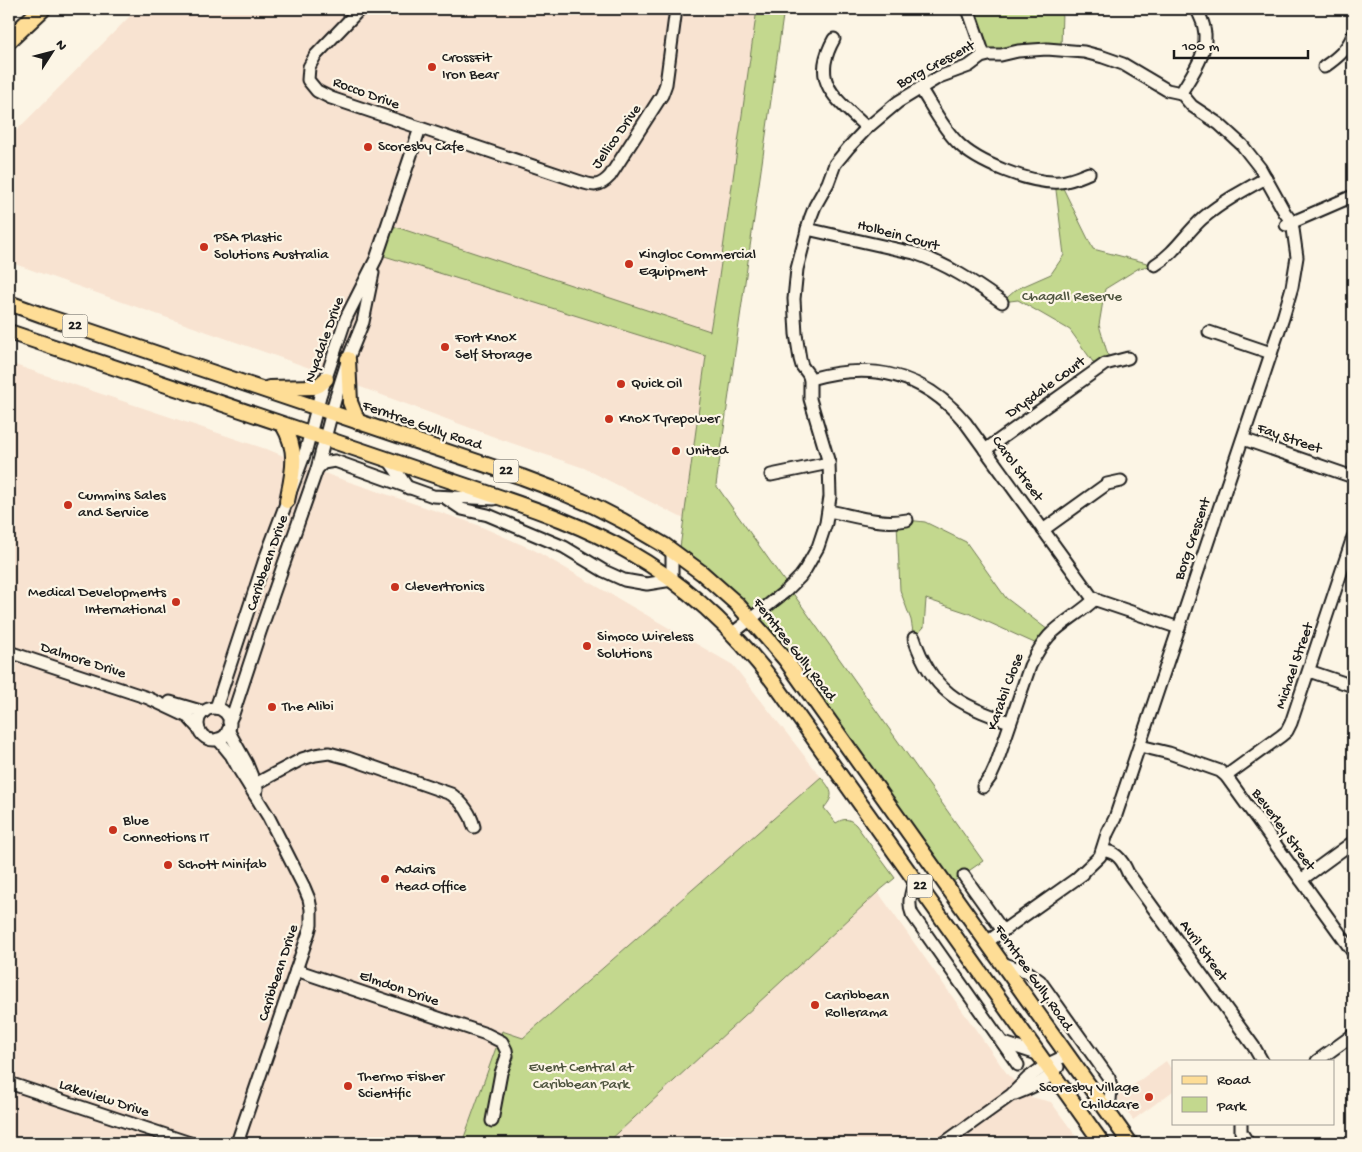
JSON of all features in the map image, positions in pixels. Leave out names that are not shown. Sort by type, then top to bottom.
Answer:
[{"type":"highway","points":[[9,40],[42,9]]},
{"type":"main road","name":"Ferntree Gully Road","points":[[9,302],[258,389],[401,435],[559,491],[624,521],[672,550],[719,587],[751,619],[779,652],[1130,1143]]},
{"type":"main road","name":"22","points":[[9,332],[388,459],[580,527],[630,552],[672,580],[707,608],[733,633],[775,684],[1102,1143]]},
{"type":"main road","points":[[348,359],[350,402],[358,422]]},
{"type":"main road","points":[[258,389],[314,387],[326,379]]},
{"type":"main road","points":[[283,424],[292,442],[293,452],[293,473],[287,501]]},
{"type":"street","name":"Rocco Drive","points":[[360,9],[320,50],[309,67],[308,80],[323,95],[420,128]]},
{"type":"street","name":"Jellico Drive","points":[[420,128],[578,181],[600,185],[610,176],[662,95],[666,84],[676,9]]},
{"type":"street","points":[[968,9],[984,55]]},
{"type":"street","points":[[1182,93],[1198,65],[1205,41],[1204,28],[1197,9]]},
{"type":"street","points":[[1324,67],[1344,51],[1353,35]]},
{"type":"street","points":[[834,39],[823,66],[827,84],[837,98],[867,128]]},
{"type":"street","name":"Borg Crescent","points":[[733,633],[786,591],[805,570],[824,532],[829,511],[829,463],[810,399],[810,379],[800,360],[794,316],[797,269],[815,206],[828,183],[835,164],[867,128],[890,108],[920,88],[948,73],[969,66],[984,55],[1001,55],[1041,49],[1061,49],[1084,52],[1113,60],[1167,90],[1182,93],[1192,106],[1219,124],[1234,137],[1254,160],[1266,178],[1272,190],[1276,208],[1289,223],[1289,243],[1295,268],[1290,295],[1116,818],[1108,834],[1105,852],[1077,878],[987,942]]},
{"type":"street","points":[[920,88],[955,140],[982,160],[1024,177],[1051,182],[1072,180],[1089,173]]},
{"type":"street","name":"Nyadale Drive","points":[[331,413],[348,359],[363,322],[376,259],[420,128]]},
{"type":"street","points":[[1156,265],[1168,256],[1191,230],[1213,210],[1266,178]]},
{"type":"street","points":[[1289,223],[1353,196]]},
{"type":"street","name":"Holbein Court","points":[[807,229],[926,257],[968,278],[1002,302]]},
{"type":"street","name":"Nyadale Drive","points":[[310,433],[316,408],[346,318],[376,259]]},
{"type":"street","points":[[1209,332],[1271,353]]},
{"type":"street","name":"Drysdale Court","points":[[985,450],[1105,364],[1128,358]]},
{"type":"street","name":"Carol Street","points":[[810,379],[840,372],[868,371],[889,374],[916,383],[932,392],[952,408],[965,422],[1095,599]]},
{"type":"street","name":"Caribbean Drive","points":[[253,786],[247,764],[229,726],[317,469],[331,413]]},
{"type":"street","name":"Caribbean Drive","points":[[216,708],[264,562],[306,450],[310,433]]},
{"type":"street","name":"Fay Street","points":[[1243,439],[1353,476]]},
{"type":"street","points":[[388,459],[408,488]]},
{"type":"street","points":[[317,469],[323,463],[335,461],[433,496],[506,500]]},
{"type":"street","points":[[771,475],[829,463]]},
{"type":"street","points":[[1043,530],[1107,484],[1121,482]]},
{"type":"street","points":[[444,497],[462,509],[488,515],[564,547],[604,571],[624,580],[648,584],[672,580],[672,550]]},
{"type":"street","points":[[829,511],[885,523],[907,520]]},
{"type":"street","name":"Michael Street","points":[[1226,776],[1287,731],[1309,671],[1353,537]]},
{"type":"street","points":[[1095,599],[1179,628]]},
{"type":"street","name":"Karabil Close","points":[[983,787],[994,771],[1030,666],[1041,646],[1052,633],[1095,599]]},
{"type":"street","points":[[914,638],[922,659],[933,676],[949,694],[960,702],[1010,722]]},
{"type":"street","name":"Dalmore Drive","points":[[9,652],[148,698],[204,712]]},
{"type":"street","points":[[1309,671],[1353,686]]},
{"type":"street","name":"Dalmore Drive","points":[[148,698],[182,714],[198,728]]},
{"type":"street","points":[[216,708],[225,714],[229,726],[222,737],[213,740],[204,736],[198,728],[199,719],[204,712],[208,709],[216,708]]},
{"type":"street","name":"Caribbean Drive","points":[[218,739],[253,786],[304,887],[311,908],[309,932],[237,1143]]},
{"type":"street","name":"Beverley Street","points":[[1140,744],[1217,769],[1226,776],[1353,952]]},
{"type":"street","points":[[253,786],[302,759],[315,754],[329,753],[451,794],[470,815],[474,827]]},
{"type":"street","points":[[1301,880],[1353,842]]},
{"type":"street","name":"Avril Street","points":[[1105,852],[1128,873],[1263,1060]]},
{"type":"street","points":[[964,876],[1003,931]]},
{"type":"street","points":[[915,879],[909,903],[912,914],[1018,1064]]},
{"type":"street","points":[[1002,963],[1028,972],[1040,981],[1108,1078],[1112,1088],[1109,1113]]},
{"type":"street","name":"Elmdon Drive","points":[[296,970],[493,1037],[502,1042],[507,1056],[501,1073],[492,1121]]},
{"type":"street","points":[[1318,1060],[1353,1034]]},
{"type":"street","points":[[1003,1042],[1046,1065]]},
{"type":"street","points":[[944,1143],[1011,1095],[1035,1086],[1046,1065],[1067,1055]]},
{"type":"street","name":"Lakeview Drive","points":[[9,1083],[190,1143]]},
{"type":"street","points":[[1241,1124],[1241,1132],[1248,1143]]},
{"type":"shaded area","points":[[137,9],[757,9],[684,519],[584,468],[500,439],[304,366],[9,262],[9,138]]},
{"type":"shaded area","points":[[9,363],[269,450],[332,476],[475,524],[534,550],[733,665],[821,777],[523,1038],[502,1031],[462,1143],[9,1143]]},
{"type":"shaded area","points":[[878,892],[1008,1075],[1031,1097],[1051,1102],[1081,1143],[607,1143]]},
{"type":"shaded area","points":[[1166,1061],[1172,1070],[1172,1092],[1133,1120],[1117,1097]]},
{"type":"green space","points":[[757,9],[784,9],[716,485],[983,861],[947,886],[785,659],[679,555],[706,356],[378,254],[387,224],[710,331]]},
{"type":"green space","points":[[968,9],[1064,9],[1062,10],[1061,49],[989,55]]},
{"type":"green space","name":"Chagall Reserve","points":[[1055,182],[1060,182],[1093,249],[1155,265],[1139,268],[1105,289],[1099,325],[1110,362],[1098,369],[1070,330],[1018,300],[1002,302],[1017,289],[1051,274],[1064,255]]},
{"type":"green space","points":[[907,520],[925,522],[966,542],[1006,598],[1052,633],[1041,646],[968,613],[926,599],[924,627],[914,638],[911,620],[900,590],[897,522]]},
{"type":"green space","name":"Event Central at Caribbean Park","points":[[821,777],[831,792],[830,799],[824,808],[836,823],[846,819],[856,825],[895,878],[607,1143],[462,1143],[502,1031],[523,1038]]},
{"type":"place","name":"CrossFit Iron Bear","points":[[432,67]]},
{"type":"place","name":"Scoresby Cafe","points":[[368,147]]},
{"type":"place","name":"PSA Plastic Solutions Australia","points":[[204,247]]},
{"type":"place","name":"Kingloc Commercial Equipment","points":[[629,264]]},
{"type":"place","name":"Fort Knox Self Storage","points":[[445,347]]},
{"type":"place","name":"Quick Oil","points":[[621,384]]},
{"type":"place","name":"Knox Tyrepower","points":[[609,419]]},
{"type":"place","name":"United","points":[[676,451]]},
{"type":"place","name":"Cummins Sales and Service","points":[[68,505]]},
{"type":"place","name":"Clevertronics","points":[[395,587]]},
{"type":"place","name":"Medical Developments International","points":[[176,602]]},
{"type":"place","name":"Simoco Wireless Solutions","points":[[587,646]]},
{"type":"place","name":"The Alibi","points":[[272,707]]},
{"type":"place","name":"Blue Connections IT","points":[[113,830]]},
{"type":"place","name":"Schott Minifab","points":[[168,865]]},
{"type":"place","name":"Adairs Head Office","points":[[385,879]]},
{"type":"place","name":"Caribbean Rollerama","points":[[815,1005]]},
{"type":"place","name":"Thermo Fisher Scientific","points":[[348,1086]]},
{"type":"place","name":"Scoresby Village Childcare","points":[[1149,1097]]}]
